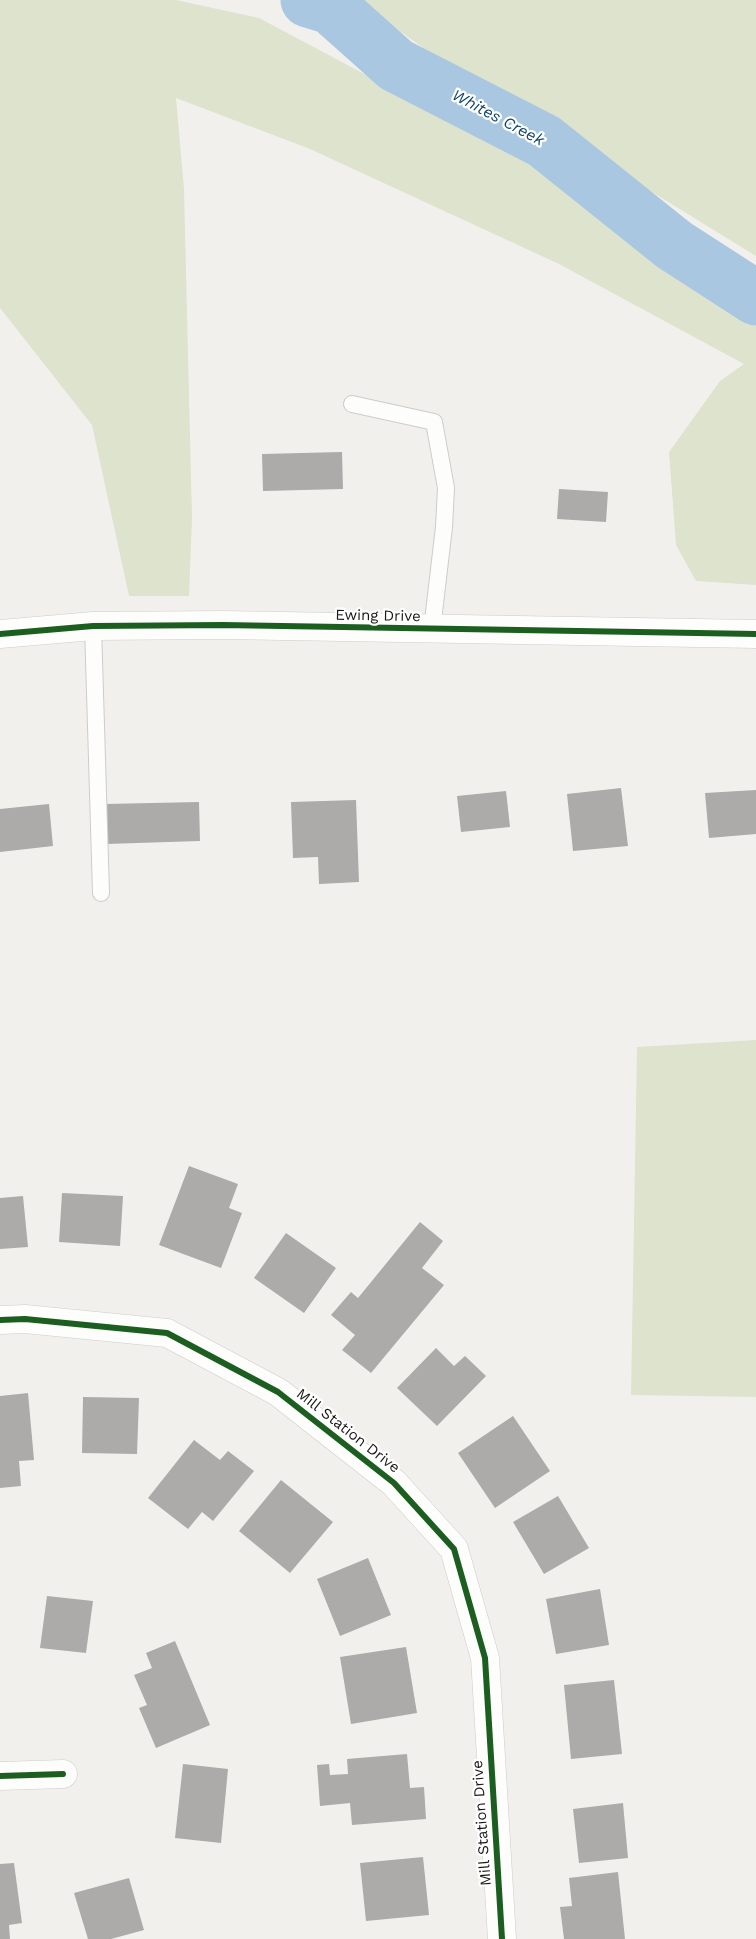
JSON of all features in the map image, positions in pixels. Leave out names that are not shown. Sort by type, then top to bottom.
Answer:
[{"type":"street","name":"Ewing Drive","points":[[0,634],[93,626],[223,625],[756,634]]},
{"type":"street","name":"Mill Station Drive","points":[[0,1320],[25,1319],[167,1333],[278,1392],[394,1483],[454,1549],[485,1658],[502,1939]]},
{"type":"street","points":[[0,1776],[63,1774]]},
{"type":"lane","points":[[352,404],[434,422],[446,488],[444,527],[432,629]]},
{"type":"lane","points":[[93,626],[101,893]]},
{"type":"green space","points":[[0,0],[176,0],[259,18],[532,163],[756,314],[756,585],[696,581],[676,545],[669,452],[720,381],[744,364],[559,264],[310,149],[176,98],[184,189],[192,518],[189,596],[129,596],[92,425],[0,308]]},
{"type":"green space","points":[[356,0],[756,0],[756,256],[460,74]]},
{"type":"green space","points":[[756,1040],[756,1397],[631,1395],[637,1047]]},
{"type":"building","points":[[342,452],[343,489],[263,491],[262,454]]},
{"type":"building","points":[[559,489],[608,492],[606,522],[557,519]]},
{"type":"building","points":[[621,788],[628,846],[573,851],[567,794]]},
{"type":"building","points":[[756,790],[756,834],[709,838],[705,793]]},
{"type":"building","points":[[506,791],[510,827],[461,832],[457,796]]},
{"type":"building","points":[[356,800],[359,882],[319,884],[318,857],[293,858],[291,802]]},
{"type":"building","points":[[199,802],[200,841],[106,844],[105,804]]},
{"type":"building","points":[[49,804],[53,846],[0,852],[0,809]]},
{"type":"building","points":[[189,1166],[238,1184],[229,1208],[242,1213],[221,1268],[159,1245]]},
{"type":"building","points":[[62,1193],[123,1196],[120,1246],[59,1242]]},
{"type":"building","points":[[23,1196],[28,1247],[0,1249],[0,1198]]},
{"type":"building","points":[[420,1222],[443,1241],[422,1268],[444,1285],[371,1373],[342,1350],[355,1335],[331,1315],[351,1292],[358,1298]]},
{"type":"building","points":[[286,1233],[336,1268],[304,1313],[254,1278]]},
{"type":"building","points":[[436,1348],[454,1366],[465,1356],[486,1376],[437,1426],[397,1388]]},
{"type":"building","points":[[28,1393],[34,1460],[19,1461],[21,1486],[0,1488],[0,1396]]},
{"type":"building","points":[[83,1397],[139,1398],[137,1454],[82,1453]]},
{"type":"building","points":[[513,1416],[550,1471],[495,1508],[458,1453]]},
{"type":"building","points":[[194,1440],[220,1460],[228,1451],[254,1471],[213,1521],[202,1512],[188,1529],[148,1498]]},
{"type":"building","points":[[281,1480],[333,1522],[290,1573],[239,1531]]},
{"type":"building","points":[[558,1496],[589,1548],[544,1574],[513,1522]]},
{"type":"building","points":[[368,1558],[391,1615],[340,1636],[317,1579]]},
{"type":"building","points":[[600,1589],[609,1645],[556,1654],[546,1599]]},
{"type":"building","points":[[47,1596],[93,1601],[86,1653],[40,1648]]},
{"type":"building","points":[[175,1641],[210,1725],[156,1748],[139,1708],[147,1705],[134,1675],[152,1668],[146,1653]]},
{"type":"building","points":[[406,1647],[417,1713],[351,1724],[340,1657]]},
{"type":"building","points":[[614,1680],[622,1754],[571,1759],[564,1685]]},
{"type":"building","points":[[407,1754],[410,1788],[424,1787],[426,1819],[352,1825],[350,1803],[320,1806],[317,1765],[329,1764],[330,1775],[348,1774],[347,1759]]},
{"type":"building","points":[[183,1764],[228,1769],[221,1843],[175,1838]]},
{"type":"building","points":[[623,1803],[628,1858],[579,1863],[573,1809]]},
{"type":"building","points":[[423,1857],[429,1915],[366,1921],[360,1863]]},
{"type":"building","points":[[14,1863],[22,1923],[9,1925],[10,1939],[0,1939],[0,1864]]},
{"type":"building","points":[[618,1872],[625,1939],[564,1939],[560,1907],[572,1906],[569,1878]]},
{"type":"building","points":[[129,1878],[144,1930],[111,1939],[88,1939],[74,1893]]},
{"type":"waterway","name":"Whites Creek","points":[[308,0],[331,7],[396,65],[544,141],[674,245],[756,298]]},
{"type":"cycle path","points":[[0,634],[93,626],[223,625],[756,634]]},
{"type":"cycle path","points":[[0,1320],[25,1319],[167,1333],[278,1392],[394,1483],[454,1549],[485,1658],[502,1939]]},
{"type":"cycle path","points":[[0,1776],[63,1774]]}]
